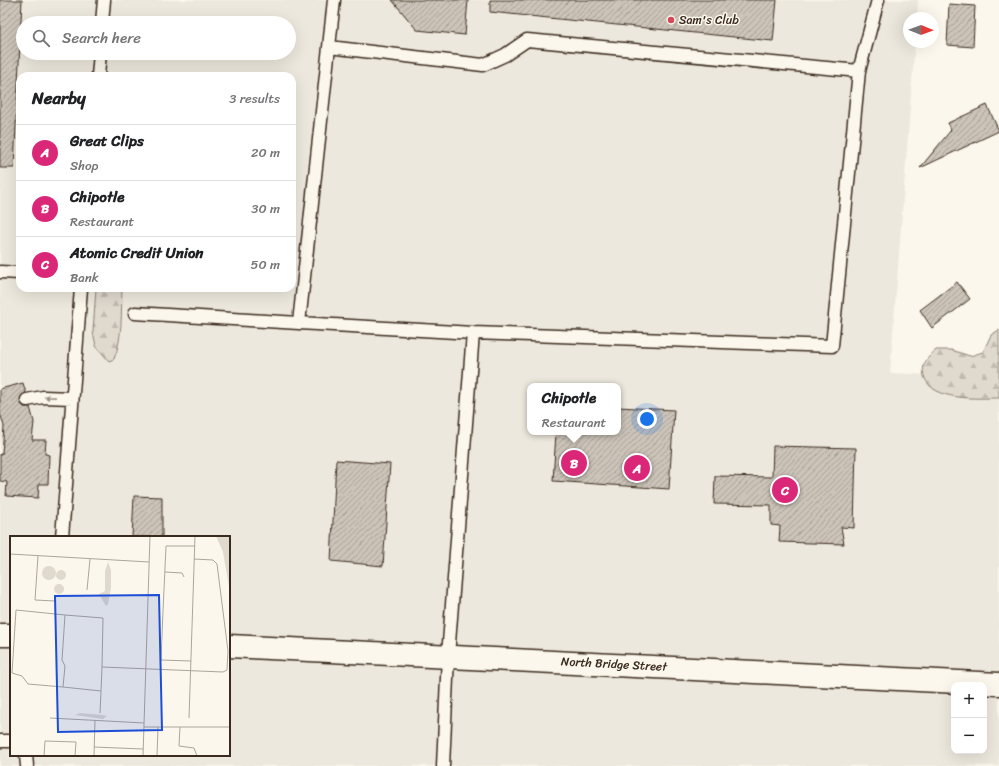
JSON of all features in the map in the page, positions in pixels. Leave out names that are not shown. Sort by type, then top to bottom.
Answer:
[{"type":"main road","name":"North Bridge Street","points":[[230,646],[999,684]]},
{"type":"lane","points":[[103,16],[104,0]]},
{"type":"lane","points":[[299,323],[334,0]]},
{"type":"lane","points":[[135,313],[473,332],[832,346],[859,71],[878,0]]},
{"type":"lane","points":[[329,47],[483,64],[505,54],[527,40],[859,71]]},
{"type":"lane","points":[[98,72],[99,60]]},
{"type":"lane","points":[[0,272],[16,273]]},
{"type":"lane","points":[[62,536],[81,292]]},
{"type":"lane","points":[[443,766],[448,656],[473,332]]},
{"type":"lane","points":[[27,400],[43,397],[72,398]]},
{"type":"lane","points":[[26,756],[27,766]]},
{"type":"shaded area","points":[[0,0],[918,0],[917,12],[903,12],[903,48],[915,48],[890,373],[999,378],[999,766],[0,766]]},
{"type":"green space","points":[[96,292],[122,292],[119,342],[114,359],[109,361],[96,346],[93,332]]},
{"type":"green space","points":[[999,330],[999,398],[956,397],[936,390],[929,384],[924,376],[923,368],[927,359],[936,350],[951,350],[970,356],[983,352],[991,335]]},
{"type":"building","points":[[0,0],[22,0],[21,16],[16,16],[16,60],[19,60],[19,72],[16,72],[14,168],[0,168]]},
{"type":"building","points":[[392,0],[468,0],[465,35],[417,30]]},
{"type":"building","name":"Sam's Club","points":[[490,0],[777,0],[773,41],[490,12]]},
{"type":"building","points":[[949,4],[975,6],[973,47],[947,45]]},
{"type":"building","points":[[987,105],[999,131],[920,168],[951,130],[948,123]]},
{"type":"building","points":[[957,282],[970,299],[932,328],[920,310]]},
{"type":"building","points":[[23,383],[26,393],[22,395],[20,401],[24,407],[30,407],[34,422],[32,440],[46,440],[45,454],[49,455],[48,484],[39,484],[38,498],[6,496],[7,482],[0,481],[0,454],[2,454],[4,426],[0,413],[0,389]]},
{"type":"building","points":[[621,407],[674,410],[669,489],[553,481],[556,435],[621,435]]},
{"type":"building","points":[[773,446],[856,448],[854,528],[841,527],[844,544],[779,542],[780,526],[771,525],[771,505],[714,504],[715,476],[772,477]]},
{"type":"building","points":[[336,460],[390,464],[383,566],[331,561]]},
{"type":"building","points":[[134,496],[162,497],[162,536],[132,536]]},
{"type":"place","name":"Sam's Club","points":[[671,20]]},
{"type":"place","name":"Chipotle","points":[[574,463]]},
{"type":"place","name":"Great Clips","points":[[637,468]]},
{"type":"place","name":"Atomic Credit Union","points":[[785,490]]}]
